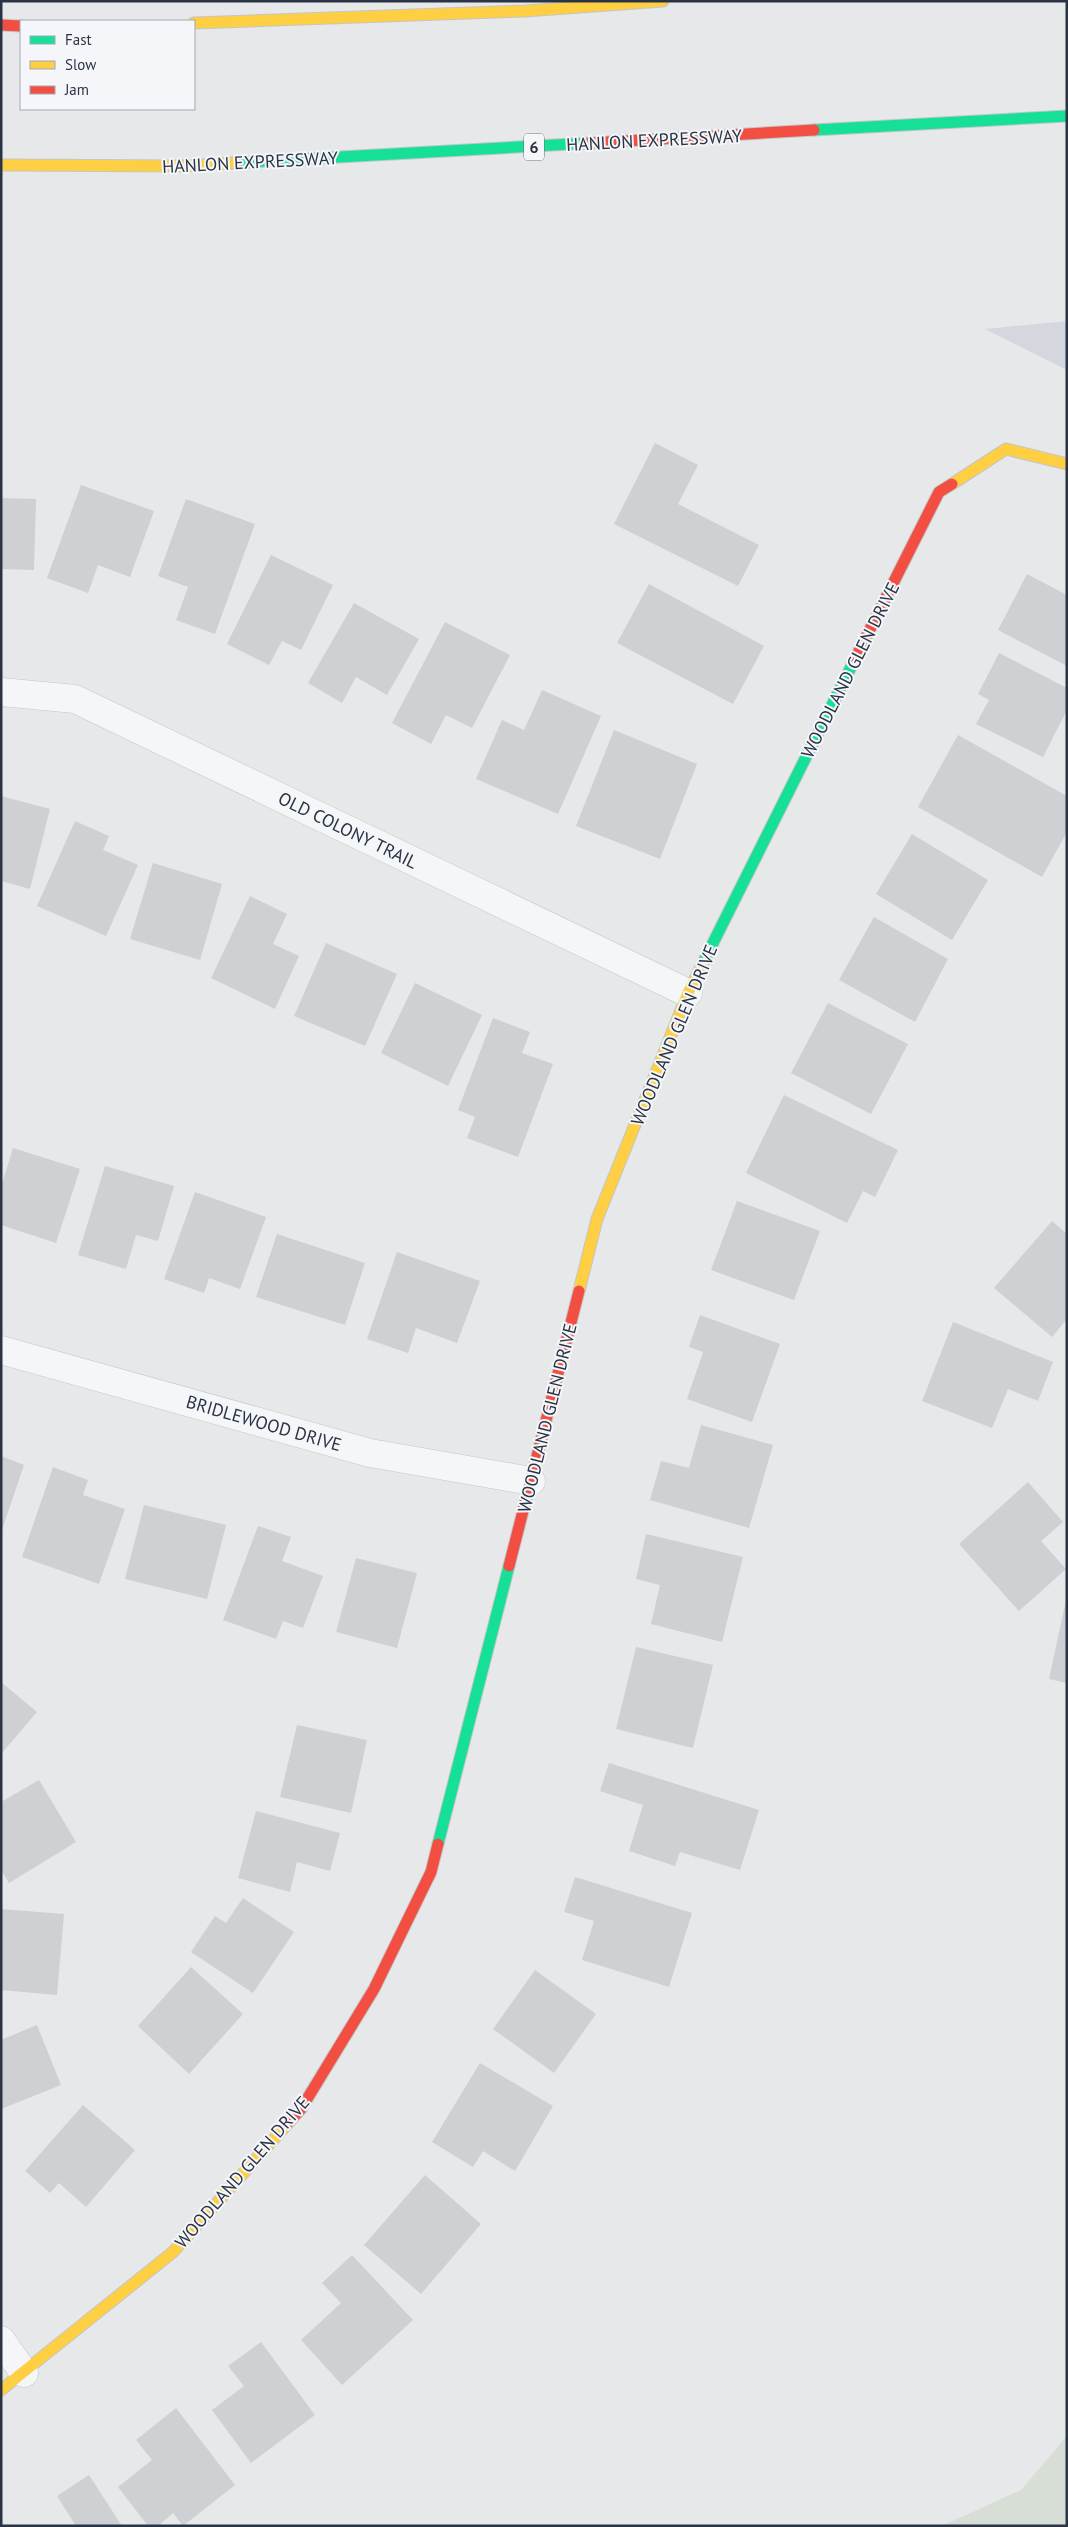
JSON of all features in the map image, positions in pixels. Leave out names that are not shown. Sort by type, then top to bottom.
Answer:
[{"type":"main road","points":[[195,23],[525,11],[663,1]]},
{"type":"main road","points":[[1,26],[20,26]]},
{"type":"main road","name":"HANLON EXPRESSWAY","points":[[1,165],[187,166],[1067,116]]},
{"type":"main road","name":"WOODLAND GLEN DRIVE","points":[[1,2390],[173,2252],[301,2110],[374,1989],[431,1872],[597,1219],[688,993],[938,492],[1006,449],[1067,464]]},
{"type":"street","name":"OLD COLONY TRAIL","points":[[1,692],[75,699],[688,993]]},
{"type":"street","name":"BRIDLEWOOD DRIVE","points":[[1,1350],[370,1453],[531,1481]]},
{"type":"street","points":[[1,2340],[24,2373]]},
{"type":"shaded area","points":[[1067,321],[1067,370],[985,329]]},
{"type":"shaded area","points":[[1067,2436],[1067,2526],[942,2526],[1021,2490]]},
{"type":"building","points":[[655,443],[698,465],[678,504],[759,545],[738,586],[614,524]]},
{"type":"building","points":[[81,485],[154,511],[130,577],[98,565],[88,593],[47,578]]},
{"type":"building","points":[[1,498],[36,499],[34,570],[1,569]]},
{"type":"building","points":[[186,499],[255,524],[215,634],[176,620],[188,587],[158,576]]},
{"type":"building","points":[[271,555],[333,585],[301,650],[282,641],[269,665],[227,644]]},
{"type":"building","points":[[1027,574],[1067,595],[1067,666],[998,630]]},
{"type":"building","points":[[649,584],[764,646],[733,704],[617,643]]},
{"type":"building","points":[[354,603],[419,639],[387,695],[356,677],[342,703],[308,683]]},
{"type":"building","points":[[445,622],[510,655],[472,728],[446,715],[431,744],[392,723]]},
{"type":"building","points":[[999,653],[1067,688],[1067,710],[1043,757],[976,724],[989,700],[978,694]]},
{"type":"building","points":[[542,690],[601,716],[558,814],[476,779],[502,720],[524,730]]},
{"type":"building","points":[[614,730],[697,764],[660,859],[576,826]]},
{"type":"building","points":[[958,735],[1067,796],[1067,832],[1042,877],[918,807]]},
{"type":"building","points":[[1,796],[50,809],[30,889],[1,881]]},
{"type":"building","points":[[75,821],[109,836],[103,850],[138,865],[106,936],[37,906]]},
{"type":"building","points":[[912,834],[988,880],[952,940],[876,894]]},
{"type":"building","points":[[153,863],[222,884],[200,960],[130,939]]},
{"type":"building","points":[[250,896],[287,914],[273,944],[299,956],[275,1009],[211,978]]},
{"type":"building","points":[[874,917],[948,959],[915,1022],[839,980]]},
{"type":"building","points":[[326,943],[397,974],[365,1046],[294,1016]]},
{"type":"building","points":[[415,983],[482,1015],[448,1086],[381,1053]]},
{"type":"building","points":[[828,1003],[908,1044],[871,1114],[791,1073]]},
{"type":"building","points":[[493,1018],[530,1032],[522,1053],[553,1064],[518,1157],[467,1138],[475,1117],[458,1110]]},
{"type":"building","points":[[784,1095],[898,1150],[875,1197],[863,1191],[847,1223],[746,1173]]},
{"type":"building","points":[[13,1148],[80,1169],[56,1243],[1,1225],[1,1187]]},
{"type":"building","points":[[105,1166],[174,1186],[158,1241],[136,1235],[126,1269],[78,1255]]},
{"type":"building","points":[[195,1192],[266,1217],[240,1289],[209,1278],[204,1293],[164,1279]]},
{"type":"building","points":[[737,1201],[820,1231],[794,1300],[711,1270]]},
{"type":"building","points":[[1052,1221],[1067,1234],[1067,1319],[1052,1337],[994,1288]]},
{"type":"building","points":[[277,1234],[365,1263],[345,1325],[256,1297]]},
{"type":"building","points":[[397,1252],[480,1281],[457,1343],[416,1328],[408,1353],[367,1339]]},
{"type":"building","points":[[700,1315],[780,1344],[752,1422],[687,1399],[703,1352],[689,1347]]},
{"type":"building","points":[[953,1322],[1053,1362],[1038,1401],[1008,1389],[992,1428],[922,1401]]},
{"type":"building","points":[[701,1425],[773,1445],[749,1528],[650,1500],[661,1461],[689,1468]]},
{"type":"building","points":[[1,1456],[24,1465],[2,1530],[1,1530]]},
{"type":"building","points":[[53,1467],[88,1480],[83,1495],[125,1509],[99,1584],[22,1557]]},
{"type":"building","points":[[1028,1482],[1063,1522],[1041,1541],[1066,1569],[1019,1611],[959,1544]]},
{"type":"building","points":[[144,1505],[226,1525],[207,1599],[125,1579]]},
{"type":"building","points":[[258,1526],[291,1537],[282,1561],[323,1576],[303,1628],[283,1621],[276,1639],[223,1620]]},
{"type":"building","points":[[646,1534],[743,1557],[722,1642],[651,1624],[660,1585],[636,1579]]},
{"type":"building","points":[[356,1558],[417,1573],[397,1648],[336,1632]]},
{"type":"building","points":[[1067,1600],[1067,1683],[1049,1679]]},
{"type":"building","points":[[636,1647],[713,1665],[693,1748],[616,1729]]},
{"type":"building","points":[[1,1682],[37,1712],[1,1754]]},
{"type":"building","points":[[297,1725],[367,1740],[351,1813],[280,1797]]},
{"type":"building","points":[[609,1763],[759,1810],[740,1870],[680,1852],[675,1866],[629,1851],[643,1805],[600,1791]]},
{"type":"building","points":[[39,1780],[76,1842],[9,1883],[1,1870],[1,1802]]},
{"type":"building","points":[[256,1811],[340,1833],[330,1871],[297,1862],[290,1892],[238,1878]]},
{"type":"building","points":[[575,1877],[692,1913],[669,1987],[582,1960],[594,1921],[564,1912]]},
{"type":"building","points":[[243,1898],[294,1932],[253,1993],[191,1952],[215,1916],[226,1923]]},
{"type":"building","points":[[1,1909],[64,1914],[57,1995],[1,1990]]},
{"type":"building","points":[[191,1967],[243,2014],[189,2074],[138,2026]]},
{"type":"building","points":[[535,1970],[596,2014],[554,2073],[493,2029]]},
{"type":"building","points":[[37,2025],[61,2085],[1,2109],[1,2040]]},
{"type":"building","points":[[480,2063],[553,2106],[515,2171],[483,2151],[473,2167],[432,2142]]},
{"type":"building","points":[[83,2105],[135,2150],[86,2207],[59,2183],[50,2193],[25,2171]]},
{"type":"building","points":[[425,2175],[481,2224],[421,2294],[364,2245]]},
{"type":"building","points":[[352,2255],[413,2320],[342,2385],[301,2340],[341,2303],[322,2283]]},
{"type":"building","points":[[261,2342],[315,2415],[251,2463],[212,2410],[244,2386],[228,2366]]},
{"type":"building","points":[[176,2408],[235,2485],[183,2526],[173,2513],[158,2526],[148,2526],[118,2487],[152,2460],[136,2440]]},
{"type":"building","points":[[89,2475],[122,2526],[76,2526],[57,2496]]},
{"type":"traffic: fast","points":[[814,130],[1067,116]]},
{"type":"traffic: fast","points":[[233,163],[590,143]]},
{"type":"traffic: fast","points":[[703,963],[856,657]]},
{"type":"traffic: fast","points":[[438,1844],[509,1566]]},
{"type":"traffic: slow","points":[[195,23],[525,11],[663,1]]},
{"type":"traffic: slow","points":[[1,165],[187,166],[233,163]]},
{"type":"traffic: slow","points":[[952,484],[1006,449],[1067,464]]},
{"type":"traffic: slow","points":[[579,1291],[597,1219],[688,993],[703,963]]},
{"type":"traffic: slow","points":[[1,2390],[173,2252],[289,2122]]},
{"type":"traffic: jam","points":[[1,25],[20,26]]},
{"type":"traffic: jam","points":[[590,143],[814,130]]},
{"type":"traffic: jam","points":[[856,657],[939,492],[952,484]]},
{"type":"traffic: jam","points":[[509,1566],[579,1291]]},
{"type":"traffic: jam","points":[[289,2122],[301,2109],[374,1989],[431,1872],[438,1844]]}]
